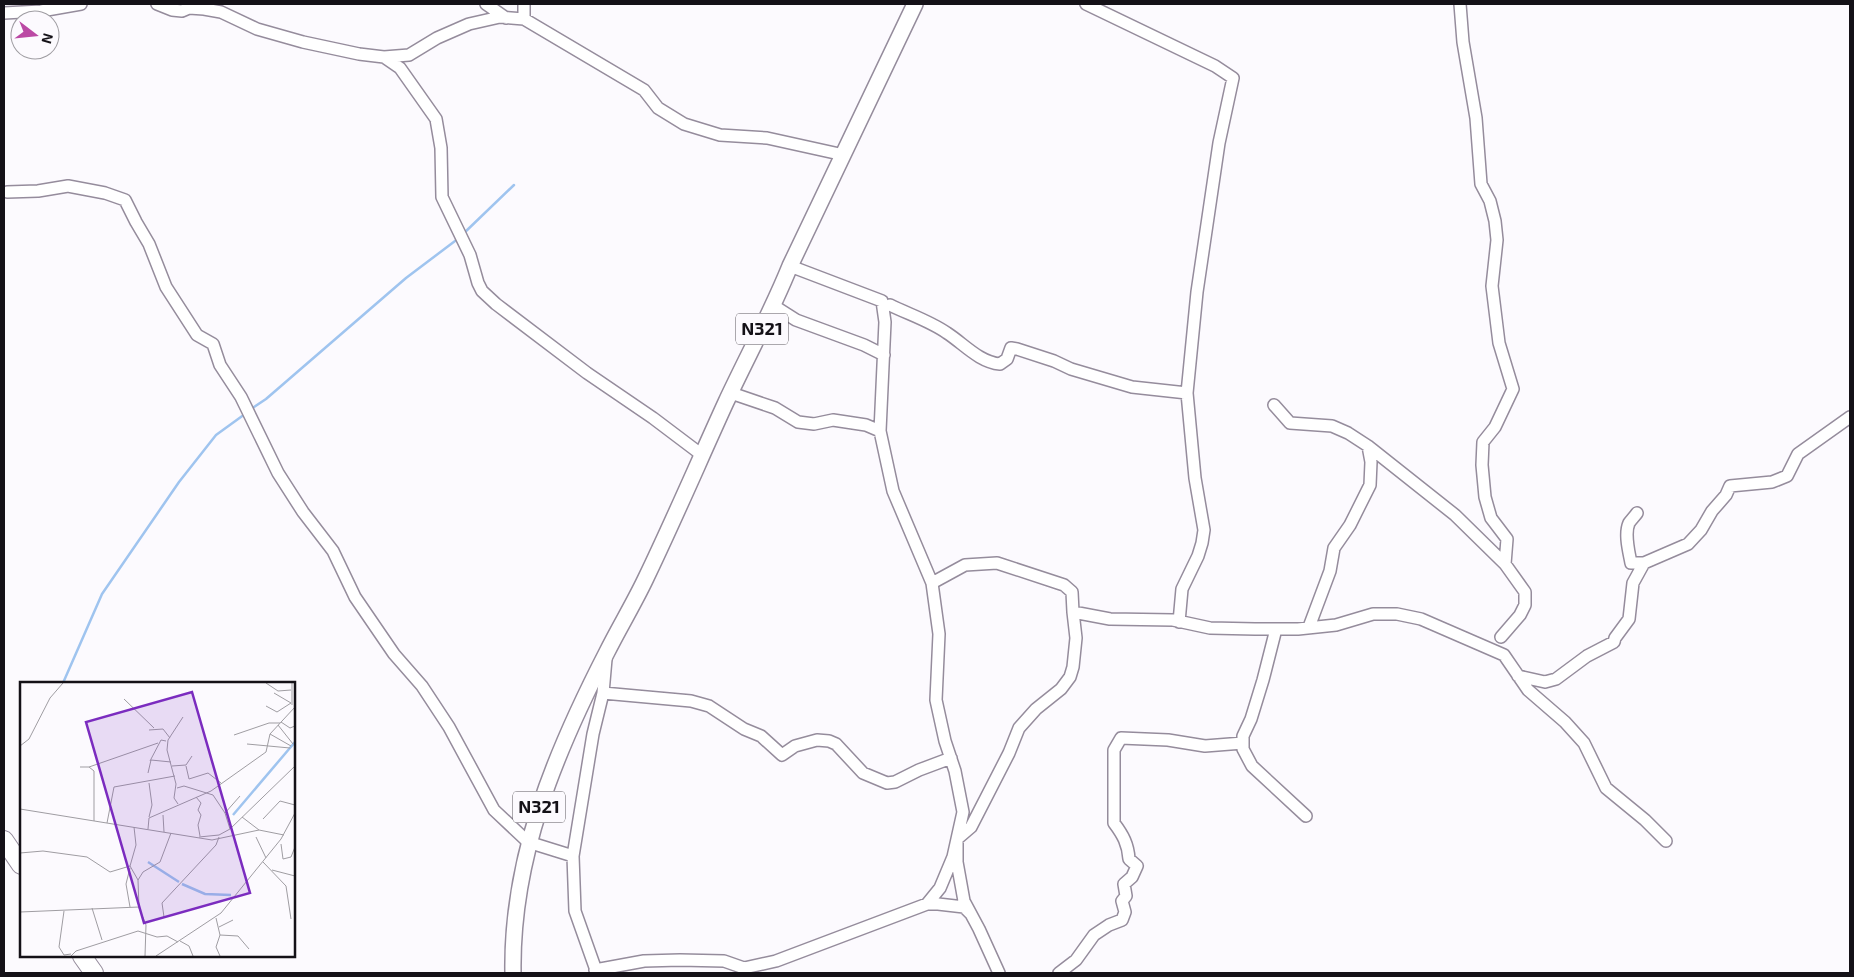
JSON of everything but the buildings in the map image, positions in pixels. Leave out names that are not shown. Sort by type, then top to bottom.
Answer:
[{"type":"highway","points":[[4,840],[20,864]]},
{"type":"highway","points":[[83,957],[94,973]]},
{"type":"main road","name":"N321","points":[[513,973],[514,925],[519,890],[528,842],[548,784],[606,653],[644,581],[731,393],[774,306],[790,266],[916,4]]},
{"type":"street","points":[[4,13],[41,11],[81,4]]},
{"type":"street","points":[[157,4],[177,10],[204,9],[221,12],[257,29],[303,42],[359,54],[384,57],[409,55],[437,38],[469,24],[500,17],[524,19],[644,90],[658,108],[684,124],[720,136],[767,138],[844,155]]},
{"type":"street","points":[[486,4],[506,18]]},
{"type":"street","points":[[524,4],[524,19]]},
{"type":"street","points":[[1086,4],[1215,66],[1233,78],[1219,143],[1198,292],[1187,393],[1195,478],[1204,530],[1198,556],[1182,590],[1179,622]]},
{"type":"street","points":[[1460,4],[1463,42],[1476,118],[1481,184],[1490,201],[1495,221],[1497,240],[1492,286],[1499,343],[1513,389],[1496,427],[1483,442],[1482,465],[1485,497],[1491,518],[1507,539],[1505,564]]},
{"type":"street","points":[[384,57],[400,68],[436,119],[441,148],[442,197],[470,255],[482,291],[496,304],[587,373],[653,418],[702,455]]},
{"type":"street","points":[[7,192],[38,191],[68,186],[105,193],[125,200],[149,244],[166,287],[197,335],[213,344],[220,365],[241,397],[278,473],[303,512],[334,551],[355,597],[394,654],[422,686],[449,727],[494,810],[528,842],[573,856]]},
{"type":"street","points":[[790,266],[882,301],[885,322],[880,431],[894,491],[932,583],[939,634],[936,700],[940,721],[955,771],[963,812],[953,858],[940,888],[927,904]]},
{"type":"street","points":[[890,305],[946,332],[976,355],[992,363],[1000,364],[1007,359],[1011,348],[1017,348],[1071,369],[1132,387],[1187,393]]},
{"type":"street","points":[[774,306],[796,320],[864,345],[884,355]]},
{"type":"street","points":[[731,393],[775,408],[798,422],[814,424],[833,420],[866,425],[880,431]]},
{"type":"street","points":[[1274,405],[1290,423],[1332,426],[1348,433],[1368,446],[1455,515],[1505,564],[1525,592],[1525,605],[1520,615],[1501,637]]},
{"type":"street","points":[[1637,513],[1629,523],[1628,547],[1631,563],[1644,563],[1688,544],[1701,530],[1730,486],[1772,482],[1787,476],[1798,454],[1850,417]]},
{"type":"street","points":[[1309,627],[1330,571],[1334,548],[1350,525],[1370,485],[1372,462],[1368,446]]},
{"type":"street","points":[[932,583],[964,565],[1001,563],[1064,585],[1072,592],[1076,638],[1070,677],[1061,689],[1036,709],[1019,728],[1009,753],[971,827],[958,839],[957,862],[964,901],[999,973]]},
{"type":"street","points":[[1518,676],[1545,682],[1556,679],[1587,656],[1614,642],[1614,638],[1629,619],[1633,583],[1644,563]]},
{"type":"street","points":[[1073,612],[1110,619],[1173,620],[1210,628],[1276,629],[1336,625],[1372,614],[1397,614],[1421,619],[1504,655],[1533,696],[1578,735],[1593,759],[1606,788],[1645,820],[1666,841]]},
{"type":"street","points":[[1276,629],[1251,719],[1243,736],[1242,749],[1252,766],[1306,816]]},
{"type":"street","name":"N321","points":[[596,971],[575,911],[573,856],[593,734],[603,693],[606,653]]},
{"type":"street","points":[[603,693],[691,701],[709,706],[744,729],[761,736],[782,755],[795,746],[817,740],[829,741],[836,744],[863,773],[887,783],[895,782],[919,770],[951,758]]},
{"type":"street","points":[[1059,973],[1076,960],[1094,935],[1109,925],[1122,920],[1126,912],[1122,901],[1126,896],[1124,884],[1132,877],[1137,866],[1129,859],[1128,845],[1114,823],[1114,750],[1121,738],[1168,740],[1205,746],[1243,743]]},
{"type":"street","points":[[596,971],[644,961],[680,960],[724,961],[747,971],[927,904],[964,907],[972,916]]},
{"type":"waterway","points":[[463,234],[514,185]]},
{"type":"waterway","points":[[251,409],[266,399],[406,278],[459,238]]},
{"type":"waterway","points":[[63,682],[102,594],[179,482],[216,435],[245,414]]}]
